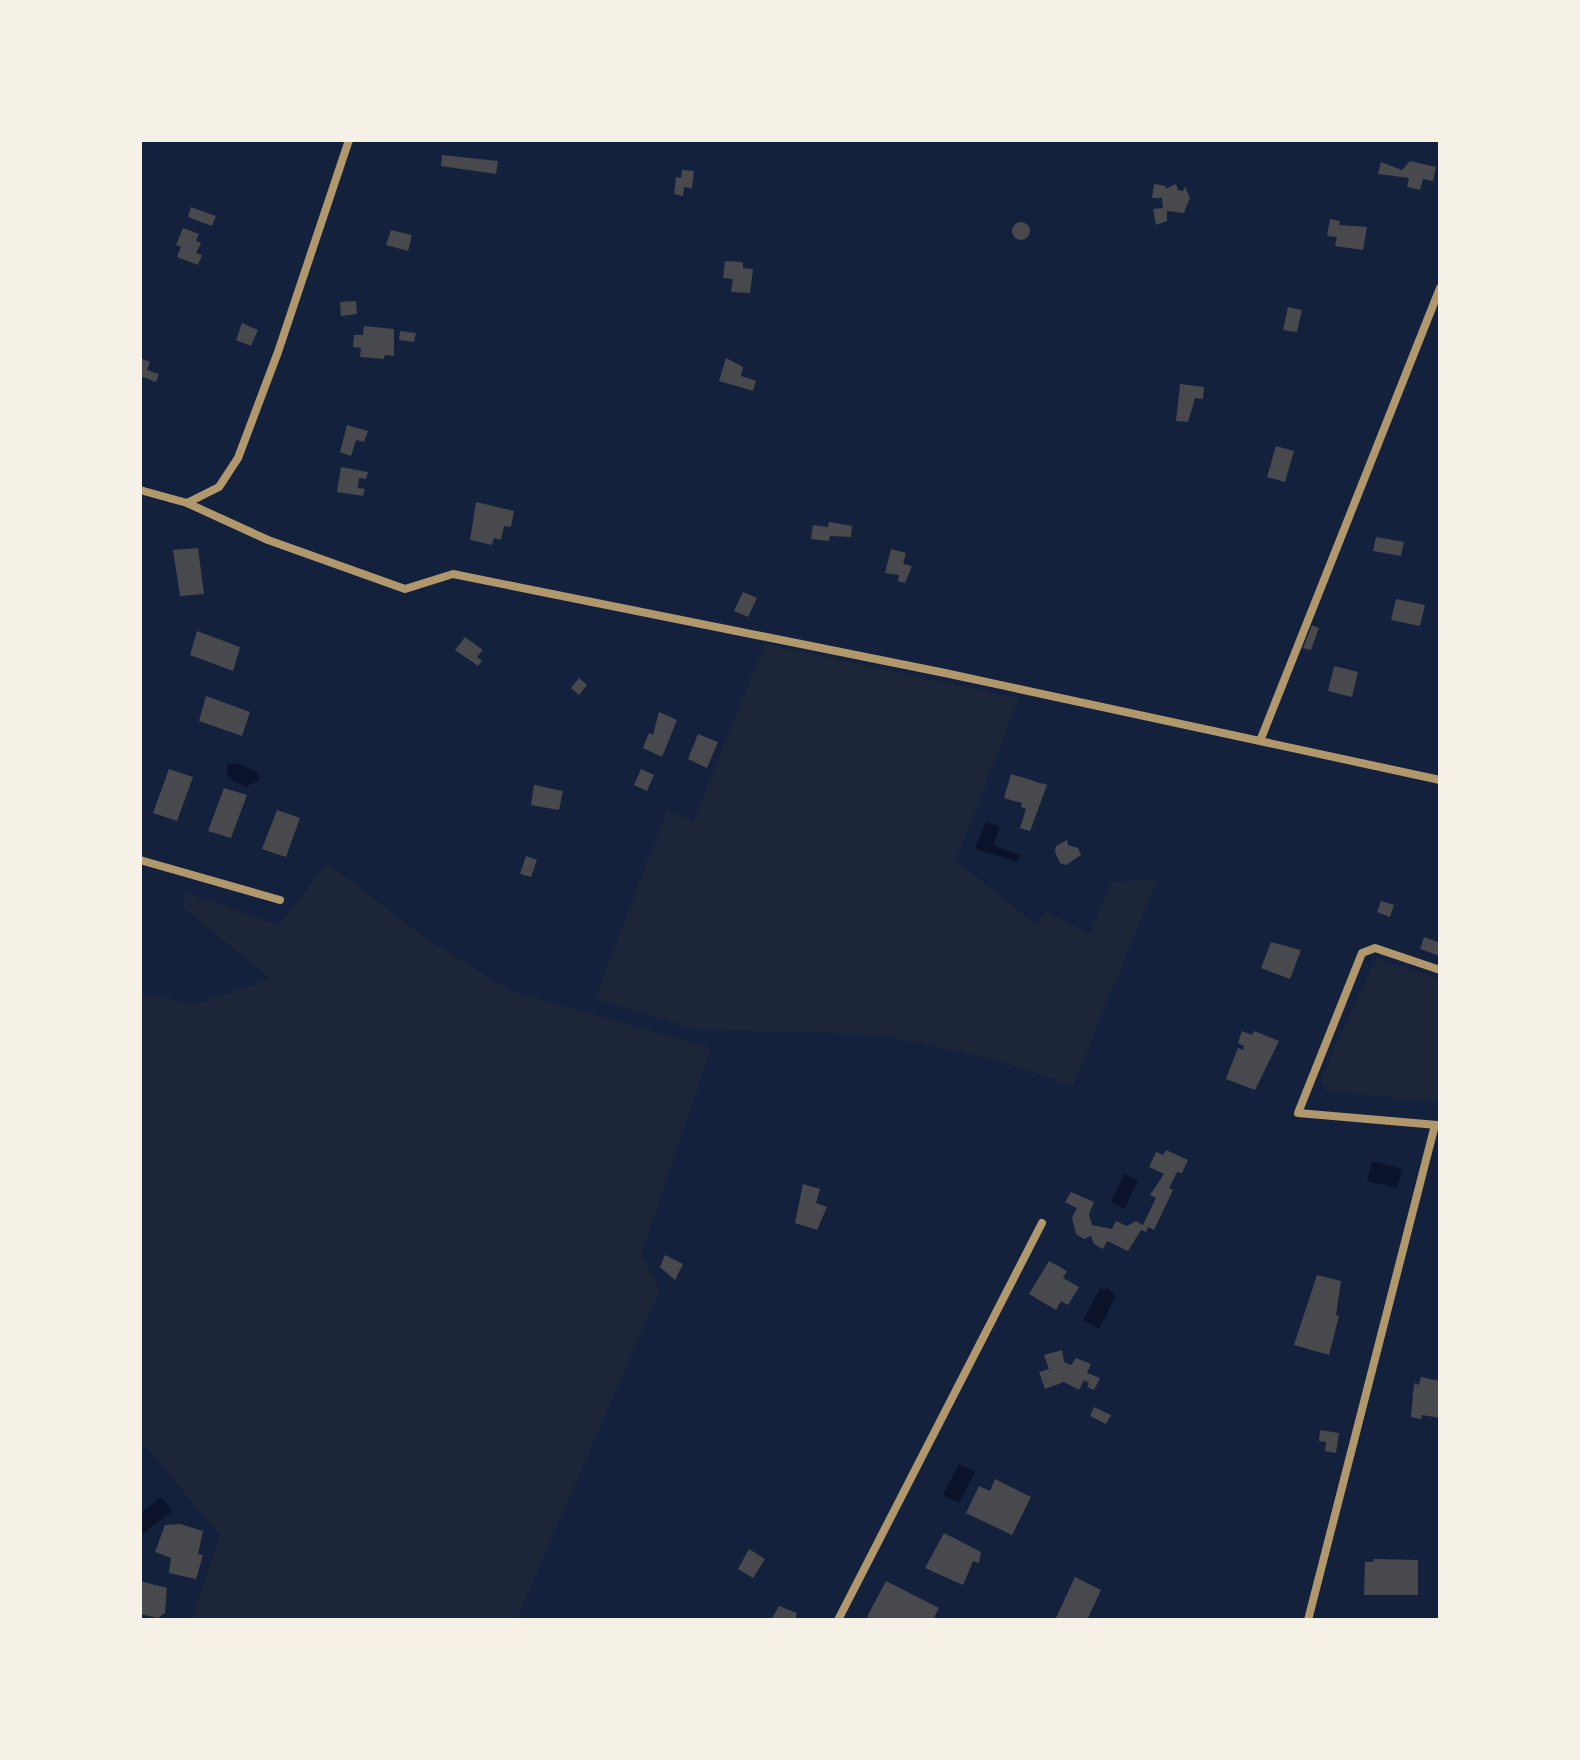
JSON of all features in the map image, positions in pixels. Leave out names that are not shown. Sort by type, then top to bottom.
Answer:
[{"type":"street","points":[[187,503],[219,487],[238,458],[278,352],[349,140]]},
{"type":"street","points":[[1260,741],[1440,288]]},
{"type":"street","points":[[140,490],[187,503],[268,540],[405,589],[453,574],[945,673],[1440,780]]},
{"type":"street","points":[[140,860],[280,900]]},
{"type":"street","points":[[1308,1620],[1437,1125],[1298,1113],[1362,953],[1375,948],[1440,970]]},
{"type":"street","points":[[838,1620],[1042,1223]]},
{"type":"shaded area","points":[[765,644],[1019,698],[956,860],[1035,924],[1046,911],[1090,934],[1112,881],[1157,880],[1073,1086],[997,1060],[874,1034],[699,1030],[595,999],[667,810],[693,821]]},
{"type":"shaded area","points":[[237,763],[257,772],[259,780],[245,787],[228,777],[227,765]]},
{"type":"shaded area","points":[[986,822],[1000,827],[993,845],[1020,855],[1018,862],[975,849]]},
{"type":"shaded area","points":[[327,863],[424,937],[511,991],[711,1048],[641,1255],[660,1290],[516,1620],[191,1620],[220,1535],[140,1440],[140,993],[195,1004],[271,979],[182,907],[185,892],[279,925]]},
{"type":"shaded area","points":[[1376,958],[1440,979],[1440,1102],[1326,1091],[1320,1080]]},
{"type":"shaded area","points":[[1372,1161],[1402,1169],[1397,1188],[1367,1181]]},
{"type":"shaded area","points":[[1124,1174],[1138,1180],[1125,1209],[1111,1202]]},
{"type":"shaded area","points":[[1107,1287],[1116,1296],[1099,1329],[1083,1320],[1100,1288],[1104,1290]]},
{"type":"shaded area","points":[[959,1464],[975,1472],[959,1503],[943,1495]]},
{"type":"shaded area","points":[[161,1497],[172,1511],[141,1535],[140,1514]]},
{"type":"building","points":[[442,155],[498,161],[496,174],[441,166]]},
{"type":"building","points":[[1410,161],[1436,167],[1433,181],[1423,179],[1420,190],[1407,187],[1409,178],[1378,174],[1381,162],[1402,170]]},
{"type":"building","points":[[682,170],[694,171],[692,188],[684,187],[683,196],[674,194],[676,177],[681,178]]},
{"type":"building","points":[[1154,184],[1166,186],[1165,189],[1176,184],[1178,190],[1183,191],[1185,187],[1190,198],[1184,213],[1167,211],[1167,221],[1156,225],[1153,209],[1163,208],[1162,198],[1152,198]]},
{"type":"building","points":[[191,207],[216,216],[212,226],[188,217]]},
{"type":"building","points":[[1330,219],[1340,221],[1339,225],[1367,227],[1363,250],[1335,246],[1337,237],[1327,236]]},
{"type":"building","points":[[1021,222],[1030,231],[1021,240],[1012,231]]},
{"type":"building","points":[[183,228],[199,234],[196,241],[201,243],[196,253],[202,255],[198,265],[177,257],[181,247],[176,245]]},
{"type":"building","points":[[391,230],[412,235],[408,251],[386,245]]},
{"type":"building","points":[[725,261],[743,262],[743,268],[753,269],[750,293],[731,292],[733,279],[723,278]]},
{"type":"building","points":[[356,301],[357,314],[341,316],[340,302]]},
{"type":"building","points":[[1288,307],[1302,310],[1297,332],[1283,330]]},
{"type":"building","points":[[242,323],[258,330],[251,346],[236,340]]},
{"type":"building","points":[[364,326],[394,329],[394,356],[385,355],[384,359],[360,357],[361,348],[353,347],[354,335],[363,335]]},
{"type":"building","points":[[400,331],[416,333],[414,342],[399,340]]},
{"type":"building","points":[[140,358],[150,362],[147,370],[159,374],[156,382],[140,376]]},
{"type":"building","points":[[726,358],[743,367],[741,376],[756,381],[753,391],[719,381]]},
{"type":"building","points":[[1180,384],[1204,387],[1203,399],[1195,398],[1188,422],[1176,421]]},
{"type":"building","points":[[347,425],[368,431],[364,442],[356,440],[351,456],[340,452]]},
{"type":"building","points":[[1276,446],[1294,451],[1285,482],[1267,477]]},
{"type":"building","points":[[341,467],[368,472],[366,479],[359,478],[358,488],[365,489],[363,496],[337,492]]},
{"type":"building","points":[[476,502],[514,511],[511,527],[504,526],[501,540],[494,538],[492,545],[470,540]]},
{"type":"building","points":[[829,522],[852,526],[851,537],[830,536],[829,541],[811,539],[813,525],[828,527]]},
{"type":"building","points":[[1376,537],[1404,542],[1401,556],[1373,551]]},
{"type":"building","points":[[198,548],[204,594],[180,596],[173,550]]},
{"type":"building","points":[[891,549],[906,553],[903,564],[912,566],[905,583],[898,581],[899,575],[885,573]]},
{"type":"building","points":[[743,592],[757,598],[748,617],[734,611]]},
{"type":"building","points":[[1396,599],[1425,605],[1420,626],[1391,620]]},
{"type":"building","points":[[1312,625],[1319,628],[1311,650],[1303,648]]},
{"type":"building","points":[[197,631],[240,647],[233,671],[190,655]]},
{"type":"building","points":[[465,637],[483,650],[477,657],[482,661],[478,666],[455,650]]},
{"type":"building","points":[[1334,666],[1358,672],[1352,697],[1328,691]]},
{"type":"building","points":[[579,678],[587,685],[579,695],[571,688]]},
{"type":"building","points":[[206,696],[250,712],[242,736],[199,721]]},
{"type":"building","points":[[659,712],[677,720],[662,757],[643,748],[649,733],[653,735]]},
{"type":"building","points":[[698,734],[718,742],[707,768],[688,759]]},
{"type":"building","points":[[169,769],[193,777],[177,821],[153,813]]},
{"type":"building","points":[[641,769],[654,775],[647,791],[634,785]]},
{"type":"building","points":[[1011,774],[1047,785],[1030,831],[1020,828],[1026,809],[1021,807],[1022,803],[1004,798]]},
{"type":"building","points":[[534,785],[563,791],[559,810],[531,805]]},
{"type":"building","points":[[224,788],[247,795],[231,838],[208,831]]},
{"type":"building","points":[[277,810],[300,818],[286,857],[262,849]]},
{"type":"building","points":[[1067,840],[1068,845],[1078,848],[1081,855],[1066,865],[1060,863],[1055,852],[1056,846]]},
{"type":"building","points":[[526,856],[537,860],[531,877],[520,874]]},
{"type":"building","points":[[1381,901],[1394,905],[1390,917],[1377,912]]},
{"type":"building","points":[[1424,937],[1440,943],[1440,956],[1420,949]]},
{"type":"building","points":[[1271,942],[1301,950],[1290,979],[1261,968]]},
{"type":"building","points":[[1242,1031],[1252,1035],[1254,1031],[1279,1041],[1255,1090],[1226,1079],[1238,1048],[1243,1050],[1244,1046],[1238,1043]]},
{"type":"building","points":[[1166,1150],[1188,1160],[1169,1188],[1173,1190],[1154,1230],[1148,1227],[1146,1232],[1141,1230],[1128,1251],[1107,1241],[1103,1249],[1094,1244],[1091,1236],[1084,1239],[1076,1234],[1072,1218],[1077,1208],[1065,1202],[1071,1192],[1094,1202],[1089,1214],[1092,1225],[1112,1229],[1116,1221],[1127,1226],[1136,1221],[1143,1225],[1156,1198],[1150,1195],[1164,1174],[1149,1167],[1156,1152],[1163,1155]]},
{"type":"building","points":[[803,1184],[820,1189],[816,1203],[827,1207],[817,1230],[795,1223]]},
{"type":"building","points":[[665,1255],[683,1264],[675,1280],[660,1267]]},
{"type":"building","points":[[1049,1261],[1067,1271],[1063,1278],[1079,1287],[1068,1305],[1061,1301],[1056,1310],[1029,1294]]},
{"type":"building","points":[[1317,1275],[1341,1281],[1336,1315],[1339,1316],[1329,1355],[1294,1345]]},
{"type":"building","points":[[1062,1350],[1064,1362],[1071,1365],[1076,1358],[1091,1364],[1087,1373],[1100,1378],[1094,1390],[1087,1387],[1089,1383],[1084,1380],[1079,1390],[1064,1382],[1045,1389],[1039,1372],[1049,1369],[1044,1355]]},
{"type":"building","points":[[1421,1377],[1440,1381],[1440,1418],[1411,1417],[1414,1383],[1419,1385]]},
{"type":"building","points":[[1094,1407],[1111,1415],[1106,1424],[1090,1416]]},
{"type":"building","points":[[1320,1430],[1339,1433],[1336,1453],[1325,1451],[1326,1442],[1319,1441]]},
{"type":"building","points":[[995,1479],[1031,1497],[1012,1535],[966,1513],[979,1486],[990,1491]]},
{"type":"building","points":[[180,1524],[203,1531],[198,1554],[203,1555],[196,1579],[169,1573],[171,1558],[155,1552],[165,1525]]},
{"type":"building","points":[[944,1533],[981,1552],[979,1563],[973,1561],[963,1585],[925,1568]]},
{"type":"building","points":[[749,1549],[765,1559],[753,1578],[738,1569]]},
{"type":"building","points":[[1374,1559],[1418,1560],[1418,1595],[1364,1595],[1365,1562],[1373,1562]]},
{"type":"building","points":[[1075,1577],[1101,1590],[1087,1620],[1055,1620]]},
{"type":"building","points":[[140,1581],[167,1588],[165,1613],[158,1618],[140,1614]]},
{"type":"building","points":[[886,1581],[939,1608],[934,1617],[941,1620],[873,1620],[867,1617]]},
{"type":"building","points":[[779,1606],[797,1613],[795,1620],[771,1620]]}]
